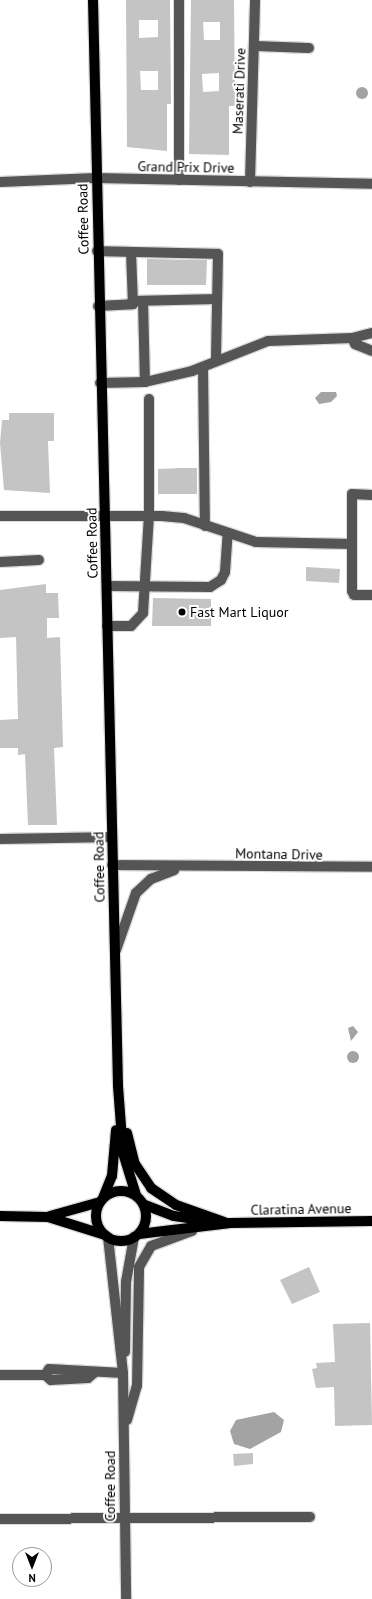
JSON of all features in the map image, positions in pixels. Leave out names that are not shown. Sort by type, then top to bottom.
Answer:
[{"type":"main road","name":"Coffee Road","points":[[93,0],[98,306],[107,586],[118,1086],[123,1153],[136,1195]]},
{"type":"main road","name":"Coffee Road","points":[[101,1200],[115,1158],[118,1086]]},
{"type":"main road","points":[[118,1086],[129,1146],[135,1164],[151,1188],[176,1206],[230,1223]]},
{"type":"main road","points":[[0,1216],[48,1217],[119,1241],[137,1236],[146,1222],[145,1205],[136,1195],[116,1191],[101,1200],[48,1217]]},
{"type":"main road","points":[[101,1200],[96,1221],[106,1236]]},
{"type":"main road","name":"Claratina Avenue","points":[[145,1205],[174,1216],[230,1223]]},
{"type":"main road","name":"Claratina Avenue","points":[[137,1236],[230,1223],[372,1221]]},
{"type":"street","points":[[178,180],[179,0]]},
{"type":"street","name":"Maserati Drive","points":[[250,182],[255,46],[255,0]]},
{"type":"street","points":[[255,46],[309,48]]},
{"type":"street","name":"Grand Prix Drive","points":[[0,182],[96,178],[372,184]]},
{"type":"street","points":[[97,252],[218,254],[216,361]]},
{"type":"street","points":[[98,306],[133,304],[131,252]]},
{"type":"street","points":[[132,301],[217,299]]},
{"type":"street","points":[[143,301],[145,382]]},
{"type":"street","points":[[100,383],[145,382],[203,367],[268,340],[352,338],[372,333]]},
{"type":"street","points":[[352,338],[355,344],[372,351]]},
{"type":"street","points":[[203,367],[205,526]]},
{"type":"street","points":[[107,626],[130,626],[138,622],[143,613],[148,516],[148,399]]},
{"type":"street","points":[[372,495],[352,494],[354,595],[372,596]]},
{"type":"street","points":[[0,516],[148,516],[184,518],[256,542],[352,544]]},
{"type":"street","points":[[107,586],[210,586],[221,580],[225,572],[228,533]]},
{"type":"street","points":[[0,562],[39,560]]},
{"type":"street","points":[[0,839],[112,837]]},
{"type":"street","name":"Montana Drive","points":[[112,865],[372,867]]},
{"type":"street","name":"Montana Drive","points":[[115,954],[136,893],[151,879],[186,866]]},
{"type":"street","points":[[124,1429],[137,1386],[137,1284],[144,1256],[160,1240],[230,1223]]},
{"type":"street","name":"Coffee Road","points":[[106,1236],[123,1373]]},
{"type":"street","name":"Coffee Road","points":[[126,1599],[123,1373],[126,1282],[137,1236]]},
{"type":"street","points":[[0,1375],[45,1375],[49,1370],[88,1369],[94,1373],[123,1373]]},
{"type":"street","points":[[0,1519],[125,1521],[310,1517]]},
{"type":"shaded area","points":[[360,87],[364,87],[368,93],[364,99],[360,99],[356,95],[356,91]]},
{"type":"shaded area","points":[[321,392],[336,392],[337,396],[331,402],[319,404],[315,398]]},
{"type":"shaded area","points":[[353,1026],[358,1032],[351,1041],[348,1028]]},
{"type":"shaded area","points":[[355,1051],[358,1052],[358,1062],[351,1063],[348,1062],[347,1055],[348,1052]]},
{"type":"shaded area","points":[[274,1412],[284,1420],[281,1432],[250,1449],[234,1444],[230,1431],[236,1420]]},
{"type":"building","points":[[126,0],[170,0],[171,104],[167,104],[167,151],[127,147]],"holes":[[[139,20],[158,20],[158,37],[139,38]],[[140,71],[158,71],[158,90],[141,90]]]},
{"type":"building","points":[[191,0],[234,0],[235,106],[229,106],[229,155],[189,154]],"holes":[[[203,22],[220,22],[220,40],[204,40]],[[219,73],[219,91],[203,92],[202,74]]]},
{"type":"building","points":[[147,259],[207,260],[206,285],[147,285]]},
{"type":"building","points":[[9,413],[54,413],[54,441],[48,441],[50,493],[4,490],[0,443],[2,420],[9,420]]},
{"type":"building","points":[[197,468],[197,494],[158,494],[158,469]]},
{"type":"building","points":[[306,567],[340,569],[339,583],[306,581]]},
{"type":"building","points":[[46,584],[46,593],[58,593],[59,618],[47,618],[47,638],[60,637],[63,747],[54,748],[57,825],[28,825],[25,754],[18,755],[18,748],[0,748],[0,720],[18,719],[16,637],[0,638],[0,590]]},
{"type":"building","name":"Fast Mart Liquor","points":[[153,598],[211,599],[211,626],[152,626]]},
{"type":"building","points":[[309,1267],[320,1292],[292,1304],[280,1280]]},
{"type":"building","points":[[370,1323],[372,1425],[335,1426],[334,1387],[316,1388],[312,1369],[317,1368],[316,1363],[335,1362],[333,1324]]},
{"type":"building","points":[[253,1453],[253,1464],[234,1466],[233,1454]]},
{"type":"place","name":"Fast Mart Liquor","points":[[182,612]]}]
